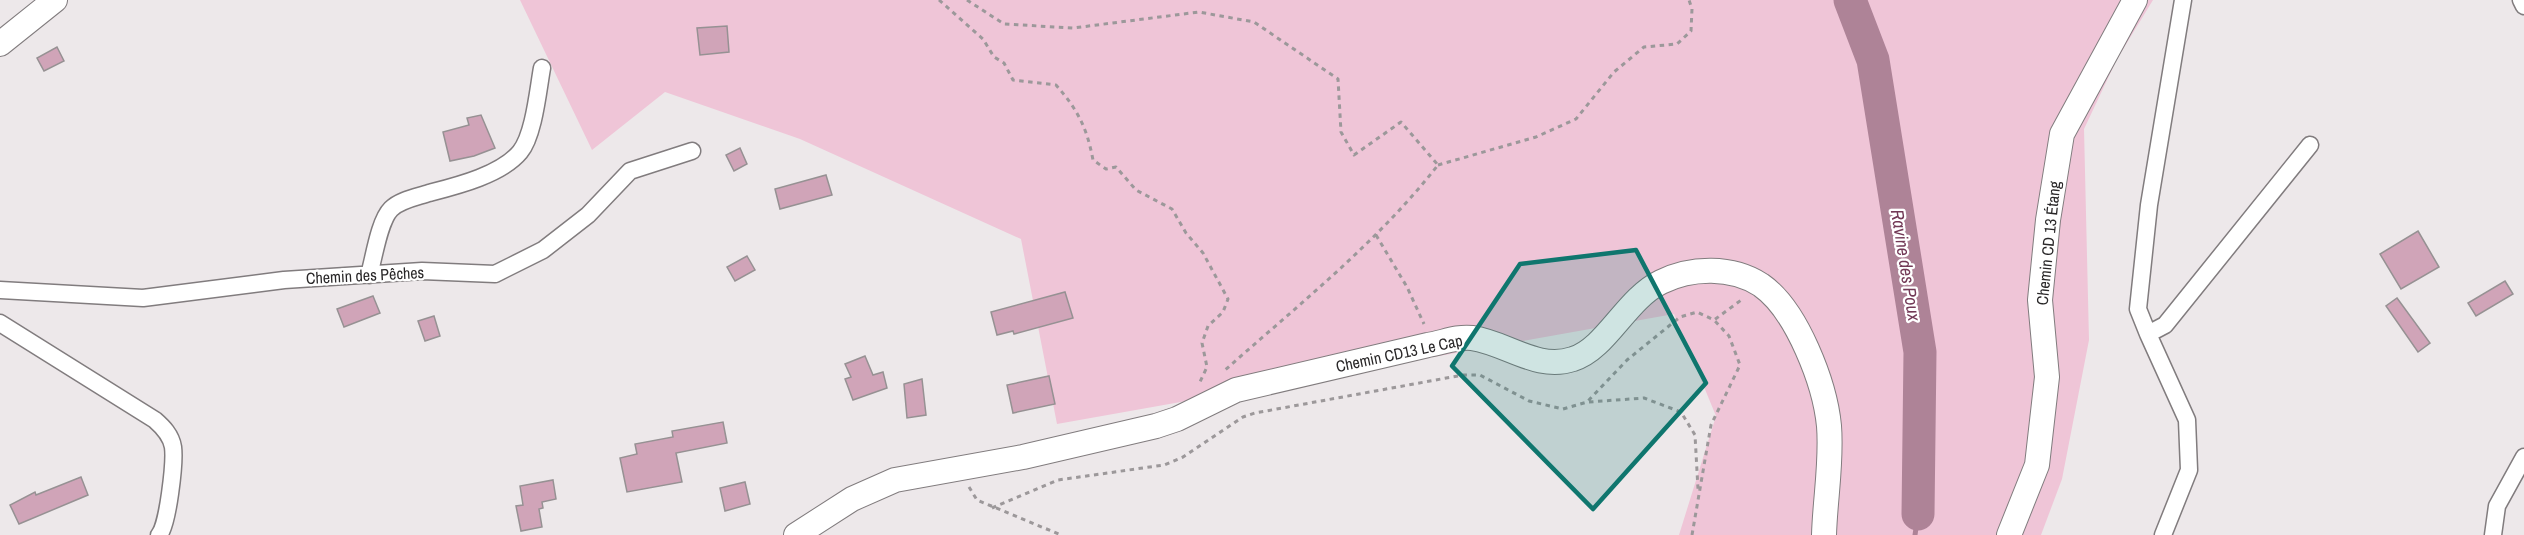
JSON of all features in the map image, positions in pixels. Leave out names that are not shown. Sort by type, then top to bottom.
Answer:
[{"type":"main road","points":[[0,44],[55,0]]},
{"type":"main road","name":"Chemin CD 13 Étang","points":[[2009,535],[2037,465],[2047,377],[2040,300],[2048,220],[2062,134],[2135,0]]},
{"type":"main road","name":"Chemin CD13 Le Cap","points":[[796,535],[852,499],[896,480],[1023,457],[1156,426],[1177,419],[1226,393],[1458,338],[1473,338],[1541,362],[1574,359],[1588,352],[1642,293],[1662,281],[1694,271],[1726,271],[1761,285],[1784,308],[1802,339],[1824,394],[1829,427],[1824,535]]},
{"type":"street","points":[[2163,535],[2189,470],[2187,420],[2139,309],[2149,205],[2183,0]]},
{"type":"street","points":[[2521,0],[2524,6]]},
{"type":"street","points":[[369,275],[381,229],[390,209],[410,199],[464,184],[506,165],[521,152],[529,134],[542,68]]},
{"type":"street","points":[[2148,333],[2165,325],[2310,145]]},
{"type":"street","name":"Chemin des Pêches","points":[[0,290],[143,298],[284,280],[422,271],[495,274],[543,250],[579,222],[630,171],[693,151]]},
{"type":"street","points":[[0,323],[165,429],[173,446],[168,515],[159,535]]},
{"type":"street","points":[[2493,535],[2497,506],[2524,457]]},
{"type":"path","points":[[939,0],[983,39],[994,57],[1004,63],[1013,80],[1056,85],[1070,101],[1088,134],[1093,160],[1106,169],[1116,167],[1136,190],[1172,209],[1186,233],[1203,253],[1228,299],[1223,312],[1208,326],[1205,334],[1202,343],[1207,367],[1196,390]]},
{"type":"path","points":[[967,0],[1004,24],[1072,28],[1199,12],[1254,22],[1338,79],[1341,132],[1354,155],[1401,122],[1438,165]]},
{"type":"path","points":[[1226,393],[1222,373],[1376,235],[1438,165],[1536,137],[1576,119],[1614,72],[1644,47],[1677,44],[1690,31],[1692,9],[1689,0]]},
{"type":"path","points":[[1376,235],[1407,287],[1434,344]]},
{"type":"path","points":[[1714,320],[1761,285]]},
{"type":"path","points":[[1587,402],[1627,360],[1680,317],[1697,312],[1714,320],[1730,336],[1740,365],[1711,425],[1692,535]]},
{"type":"path","points":[[992,508],[1058,480],[1164,465],[1183,457],[1243,417],[1255,413],[1463,375],[1480,375],[1529,401],[1563,409],[1587,402],[1644,398],[1682,412],[1695,435],[1699,497]]},
{"type":"path","points":[[962,467],[970,492],[976,500],[1061,535]]},
{"type":"highlighted area","points":[[1636,250],[1706,383],[1593,509],[1452,366],[1520,264]]},
{"type":"shaded area","points":[[520,0],[2153,0],[2117,59],[2084,129],[2089,340],[2062,479],[2041,535],[1679,535],[1716,416],[1674,314],[1057,424],[1021,239],[800,139],[665,92],[592,150]]},
{"type":"building","points":[[727,26],[729,52],[700,55],[697,28]]},
{"type":"building","points":[[57,47],[64,61],[44,71],[37,58]]},
{"type":"building","points":[[481,115],[495,148],[474,156],[450,161],[443,132],[469,125],[467,118]]},
{"type":"building","points":[[740,148],[747,164],[734,171],[726,155]]},
{"type":"building","points":[[826,175],[832,195],[780,209],[775,189]]},
{"type":"building","points":[[2418,231],[2439,267],[2401,289],[2380,254]]},
{"type":"building","points":[[747,256],[755,270],[735,281],[727,267]]},
{"type":"building","points":[[2505,281],[2513,294],[2476,316],[2468,303]]},
{"type":"building","points":[[1065,292],[1073,318],[1014,334],[1013,331],[997,335],[991,312]]},
{"type":"building","points":[[373,296],[380,313],[344,327],[337,309]]},
{"type":"building","points":[[2397,298],[2430,343],[2418,352],[2386,306]]},
{"type":"building","points":[[434,316],[440,336],[425,341],[418,321]]},
{"type":"building","points":[[865,356],[873,375],[883,372],[887,388],[853,400],[845,379],[851,377],[845,364]]},
{"type":"building","points":[[1049,376],[1055,404],[1013,413],[1007,385]]},
{"type":"building","points":[[922,379],[926,415],[907,418],[904,384]]},
{"type":"building","points":[[723,422],[727,443],[676,453],[682,482],[627,492],[620,458],[637,454],[635,444],[673,437],[672,431]]},
{"type":"building","points":[[81,477],[88,495],[19,524],[10,505],[35,492],[36,495]]},
{"type":"building","points":[[553,480],[556,499],[542,502],[543,508],[539,509],[542,527],[521,531],[516,506],[523,505],[520,486]]},
{"type":"building","points":[[745,482],[750,504],[725,511],[720,488]]},
{"type":"waterway","name":"Ravine des Poux","points":[[1850,0],[1873,60],[1920,352],[1918,514]]},
{"type":"waterway","name":"Ravine des Poux","points":[[1915,535],[1918,514]]}]
